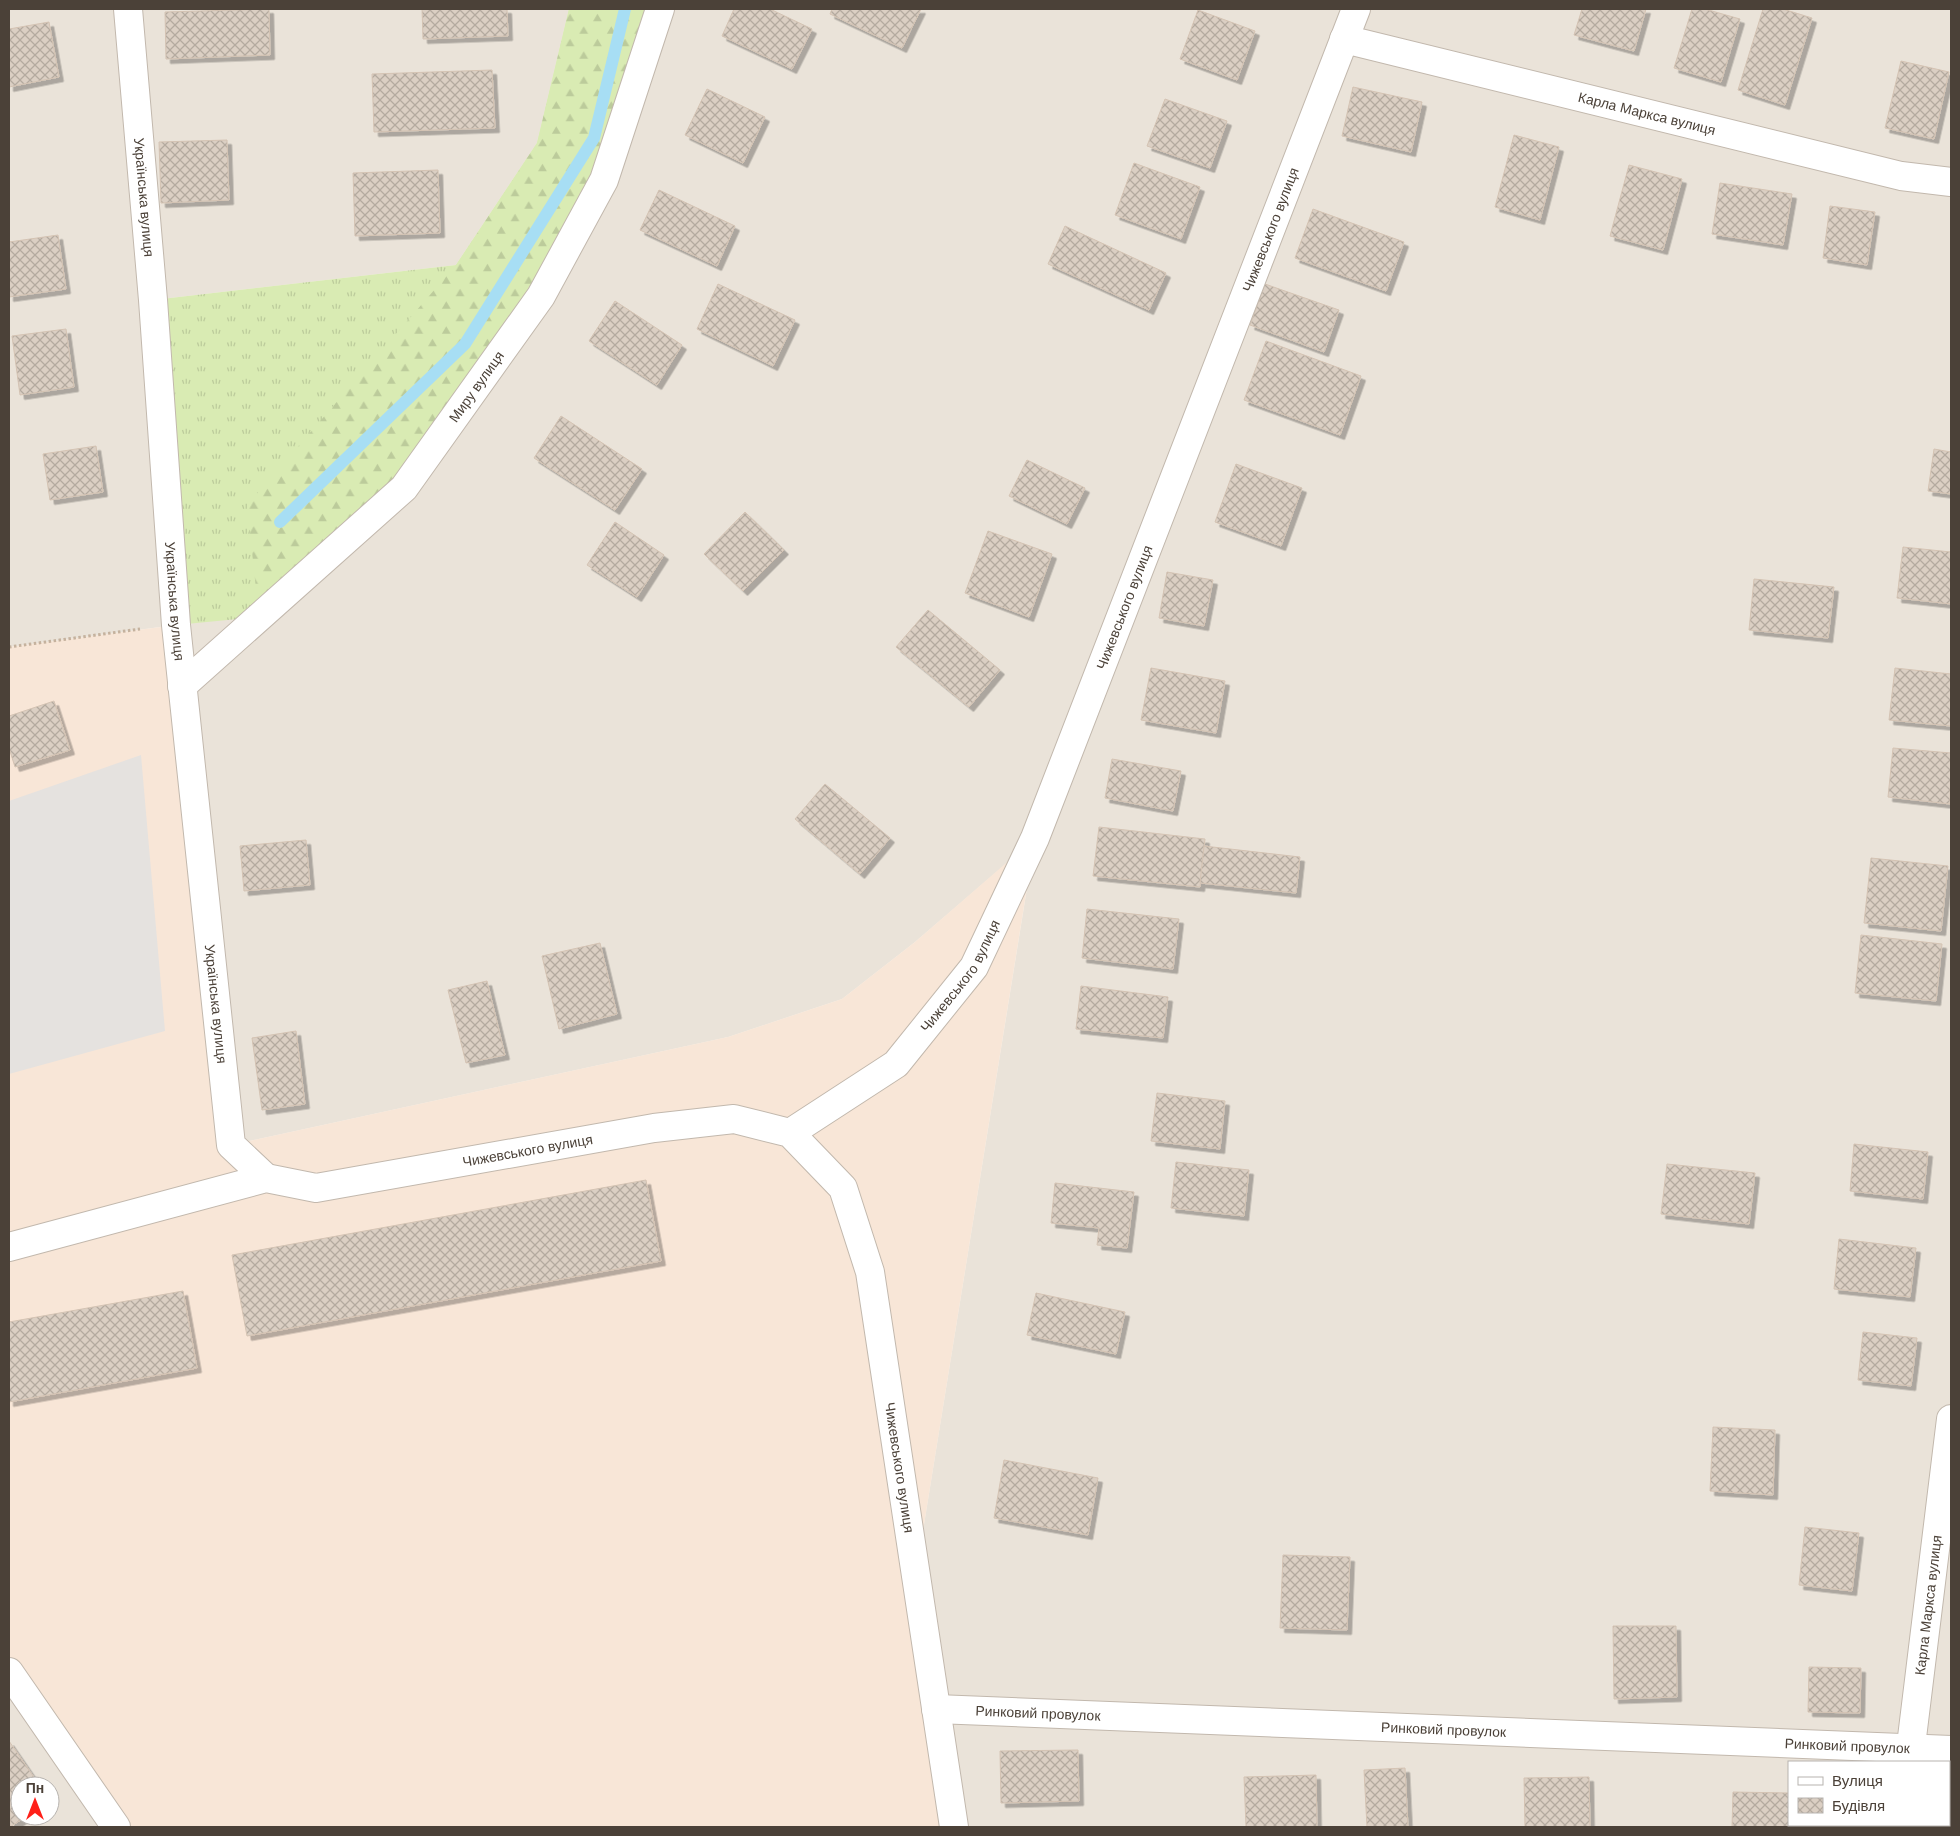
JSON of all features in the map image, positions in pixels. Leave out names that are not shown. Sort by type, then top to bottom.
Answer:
[{"type":"street","name":"Українська вулиця","points":[[128,9],[153,300],[176,625],[231,1145],[266,1178]]},
{"type":"street","name":"Миру вулиця","points":[[182,686],[404,488],[541,296],[604,180],[660,9]]},
{"type":"street","name":"Чижевського вулиця","points":[[790,1133],[896,1064],[974,967],[1035,838],[1356,9]]},
{"type":"street","name":"Карла Маркса вулиця","points":[[1344,39],[1900,176],[1951,182]]},
{"type":"street","name":"Чижевського вулиця","points":[[266,1178],[316,1188],[654,1128],[734,1119],[790,1133],[843,1188],[870,1272],[954,1827]]},
{"type":"street","points":[[9,1247],[266,1178]]},
{"type":"street","name":"Карла Маркса вулиця","points":[[1910,1755],[1951,1419]]},
{"type":"street","points":[[9,1672],[116,1827]]},
{"type":"street","name":"Ринковий провулок","points":[[936,1709],[1910,1755],[1951,1750]]},
{"type":"path","points":[[9,646],[176,625]]},
{"type":"shaded area","points":[[9,9],[569,9],[537,143],[456,265],[153,300],[259,617],[654,9],[1951,9],[1951,1827],[954,1827],[916,1574],[1035,839],[915,942],[842,999],[728,1037],[231,1145],[175,625],[9,647]]},
{"type":"shaded area","points":[[176,625],[231,1145],[728,1037],[842,999],[915,942],[1035,838],[916,1574],[954,1827],[116,1827],[9,1672],[9,647]]},
{"type":"shaded area","points":[[141,755],[165,1031],[9,1074],[9,801]]},
{"type":"shaded area","points":[[9,1672],[116,1827],[9,1827]]},
{"type":"green space","points":[[569,9],[654,9],[259,617],[176,625],[153,300],[456,265],[537,143]]},
{"type":"green space","points":[[569,9],[654,9],[604,180],[404,488],[259,617],[247,505],[456,265],[537,143]]},
{"type":"building","points":[[269,9],[270,55],[166,59],[165,12]]},
{"type":"building","points":[[422,9],[507,9],[508,36],[423,39]]},
{"type":"building","points":[[734,9],[770,9],[812,29],[792,69],[722,36]]},
{"type":"building","points":[[832,9],[921,9],[902,48],[830,14]]},
{"type":"building","points":[[1582,9],[1646,9],[1634,51],[1574,35]]},
{"type":"building","points":[[1692,9],[1705,9],[1740,19],[1721,82],[1674,68]]},
{"type":"building","points":[[1763,9],[1783,9],[1812,18],[1785,105],[1738,90]]},
{"type":"building","points":[[1198,10],[1255,31],[1237,80],[1180,59]]},
{"type":"building","points":[[49,22],[59,77],[9,87],[9,29]]},
{"type":"building","points":[[1901,61],[1949,72],[1934,139],[1885,128]]},
{"type":"building","points":[[492,70],[495,128],[374,132],[372,74]]},
{"type":"building","points":[[1353,87],[1422,102],[1411,152],[1342,136]]},
{"type":"building","points":[[707,89],[765,117],[743,163],[685,135]]},
{"type":"building","points":[[1165,99],[1227,121],[1210,168],[1147,146]]},
{"type":"building","points":[[1514,135],[1559,147],[1540,220],[1495,207]]},
{"type":"building","points":[[227,140],[229,200],[161,203],[159,142]]},
{"type":"building","points":[[1134,163],[1200,187],[1181,239],[1115,215]]},
{"type":"building","points":[[1629,165],[1682,179],[1663,250],[1610,236]]},
{"type":"building","points":[[438,170],[440,233],[355,236],[353,173]]},
{"type":"building","points":[[1720,183],[1792,194],[1783,245],[1712,234]]},
{"type":"building","points":[[659,190],[735,226],[717,266],[640,230]]},
{"type":"building","points":[[1830,206],[1875,212],[1867,265],[1823,258]]},
{"type":"building","points":[[1313,209],[1404,242],[1386,291],[1295,258]]},
{"type":"building","points":[[1065,226],[1166,273],[1149,310],[1048,264]]},
{"type":"building","points":[[58,235],[66,289],[9,297],[9,242]]},
{"type":"building","points":[[718,284],[795,320],[773,366],[697,329]]},
{"type":"building","points":[[1265,284],[1339,310],[1324,352],[1250,325]]},
{"type":"building","points":[[615,301],[682,345],[657,385],[589,341]]},
{"type":"building","points":[[66,329],[74,387],[20,395],[12,336]]},
{"type":"building","points":[[1266,341],[1361,376],[1340,435],[1244,400]]},
{"type":"building","points":[[561,416],[642,469],[615,510],[534,458]]},
{"type":"building","points":[[96,446],[103,492],[50,500],[43,454]]},
{"type":"building","points":[[1934,449],[1951,452],[1951,494],[1928,491]]},
{"type":"building","points":[[1027,460],[1085,488],[1067,524],[1009,496]]},
{"type":"building","points":[[1236,464],[1302,488],[1281,546],[1215,522]]},
{"type":"building","points":[[745,512],[784,550],[743,591],[704,554]]},
{"type":"building","points":[[615,522],[664,555],[637,597],[587,565]]},
{"type":"building","points":[[988,531],[1052,554],[1029,617],[965,593]]},
{"type":"building","points":[[1903,547],[1951,552],[1951,604],[1897,598]]},
{"type":"building","points":[[1167,572],[1213,580],[1204,626],[1159,618]]},
{"type":"building","points":[[1754,579],[1834,587],[1828,638],[1749,630]]},
{"type":"building","points":[[928,610],[1000,670],[969,707],[896,647]]},
{"type":"building","points":[[1151,668],[1225,681],[1216,733],[1141,720]]},
{"type":"building","points":[[1895,668],[1951,674],[1951,726],[1889,720]]},
{"type":"building","points":[[54,701],[70,750],[15,767],[9,748],[9,716]]},
{"type":"building","points":[[1893,748],[1951,753],[1950,804],[1888,797]]},
{"type":"building","points":[[1112,759],[1181,771],[1173,811],[1105,798]]},
{"type":"building","points":[[825,784],[890,838],[860,874],[795,819]]},
{"type":"building","points":[[1099,827],[1205,839],[1200,887],[1093,876]]},
{"type":"building","points":[[306,840],[310,885],[244,891],[240,846]]},
{"type":"building","points":[[1204,846],[1300,857],[1296,893],[1200,883]]},
{"type":"building","points":[[1871,858],[1948,866],[1941,931],[1864,923]]},
{"type":"building","points":[[1087,909],[1179,919],[1173,969],[1082,958]]},
{"type":"building","points":[[1861,935],[1942,944],[1936,1001],[1855,993]]},
{"type":"building","points":[[600,943],[617,1014],[559,1029],[542,956]]},
{"type":"building","points":[[487,981],[505,1055],[466,1063],[448,990]]},
{"type":"building","points":[[1081,986],[1168,997],[1163,1038],[1076,1029]]},
{"type":"building","points":[[296,1031],[305,1104],[262,1110],[252,1038]]},
{"type":"building","points":[[1157,1093],[1225,1101],[1220,1149],[1151,1141]]},
{"type":"building","points":[[1854,1144],[1928,1152],[1923,1199],[1850,1191]]},
{"type":"building","points":[[1176,1162],[1249,1170],[1244,1216],[1171,1208]]},
{"type":"building","points":[[1667,1164],[1755,1173],[1749,1224],[1661,1214]]},
{"type":"building","points":[[646,1180],[661,1261],[247,1336],[232,1255]]},
{"type":"building","points":[[1055,1183],[1134,1192],[1127,1248],[1097,1245],[1099,1228],[1051,1223]]},
{"type":"building","points":[[1839,1239],[1916,1248],[1910,1297],[1834,1289]]},
{"type":"building","points":[[183,1291],[197,1368],[9,1402],[9,1322]]},
{"type":"building","points":[[1036,1293],[1125,1312],[1116,1354],[1027,1335]]},
{"type":"building","points":[[1863,1332],[1917,1338],[1911,1386],[1858,1380]]},
{"type":"building","points":[[1713,1427],[1775,1430],[1773,1495],[1710,1491]]},
{"type":"building","points":[[1004,1460],[1098,1478],[1088,1535],[994,1518]]},
{"type":"building","points":[[1805,1527],[1859,1533],[1852,1591],[1799,1585]]},
{"type":"building","points":[[1283,1555],[1350,1557],[1347,1630],[1280,1628]]},
{"type":"building","points":[[1613,1626],[1676,1626],[1677,1697],[1614,1699]]},
{"type":"building","points":[[1809,1667],[1861,1668],[1860,1713],[1808,1712]]},
{"type":"building","points":[[9,1741],[33,1776],[10,1776],[10,1826],[12,1826],[10,1827]]},
{"type":"building","points":[[1078,1750],[1079,1801],[1001,1803],[1000,1751]]},
{"type":"building","points":[[1405,1768],[1408,1827],[1367,1827],[1364,1770]]},
{"type":"building","points":[[1316,1775],[1317,1827],[1246,1827],[1244,1777]]},
{"type":"building","points":[[1589,1777],[1590,1827],[1525,1827],[1524,1778]]},
{"type":"building","points":[[1733,1792],[1788,1793],[1788,1826],[1838,1826],[1838,1827],[1732,1827]]},
{"type":"building","points":[[1951,1792],[1951,1827],[1934,1827],[1950,1826]]},
{"type":"waterway","points":[[280,522],[465,344],[594,138],[625,9]]}]
